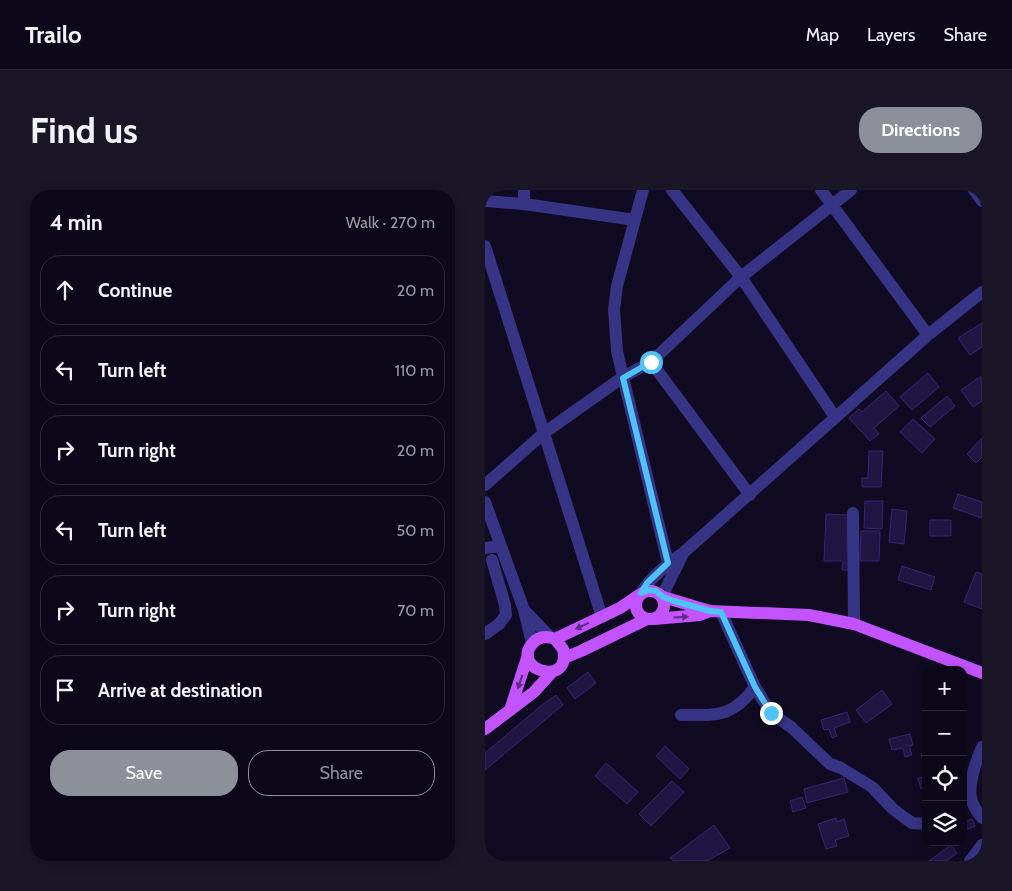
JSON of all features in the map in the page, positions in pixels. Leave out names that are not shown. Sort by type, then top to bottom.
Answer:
[{"type":"main road","points":[[511,707],[530,649],[537,639],[552,638],[602,617],[649,590],[656,591],[662,597],[665,604],[663,612],[658,617],[649,619],[564,658]]},
{"type":"main road","points":[[640,594],[635,604],[636,609],[638,613],[649,619],[699,615],[716,611]]},
{"type":"main road","points":[[662,597],[716,611],[809,615],[854,624],[982,673]]},
{"type":"main road","points":[[485,729],[511,707],[534,692],[560,666],[564,658],[563,649],[552,638]]},
{"type":"main road","points":[[530,649],[532,666],[541,672],[552,672]]},
{"type":"street","points":[[524,190],[524,204]]},
{"type":"street","points":[[643,190],[617,286],[614,309],[617,351],[668,563]]},
{"type":"street","points":[[672,190],[741,277],[835,417]]},
{"type":"street","points":[[821,190],[928,335]]},
{"type":"street","points":[[485,485],[544,433],[623,378],[651,362],[741,277],[851,190]]},
{"type":"street","points":[[974,190],[982,201]]},
{"type":"street","points":[[485,201],[524,204],[635,220]]},
{"type":"street","points":[[485,246],[602,617]]},
{"type":"street","points":[[640,594],[647,583],[668,563],[683,553],[750,495],[928,335],[982,292]]},
{"type":"street","points":[[651,362],[750,495]]},
{"type":"street","points":[[485,502],[523,610],[530,649]]},
{"type":"street","points":[[853,513],[854,624]]},
{"type":"street","points":[[485,548],[503,551]]},
{"type":"street","points":[[485,634],[499,624],[506,615],[505,605],[488,561],[503,551]]},
{"type":"street","points":[[662,597],[683,553]]},
{"type":"street","points":[[523,610],[552,638]]},
{"type":"street","points":[[716,611],[755,687],[771,713],[791,727],[830,764],[841,768],[872,787],[893,809],[911,823],[922,824]]},
{"type":"street","points":[[681,715],[715,715],[732,710],[744,702],[755,687]]},
{"type":"street","points":[[982,747],[973,773],[968,805],[982,818]]},
{"type":"street","points":[[970,861],[982,845]]},
{"type":"building","points":[[982,323],[982,347],[970,355],[958,338]]},
{"type":"building","points":[[928,373],[939,387],[912,410],[900,397]]},
{"type":"building","points":[[981,376],[982,401],[973,407],[961,390]]},
{"type":"building","points":[[886,391],[899,406],[874,428],[879,434],[870,441],[849,418],[859,409],[862,412]]},
{"type":"building","points":[[947,396],[955,406],[930,427],[921,418]]},
{"type":"building","points":[[913,419],[935,439],[922,453],[900,432]]},
{"type":"building","points":[[982,438],[982,457],[976,463],[967,454]]},
{"type":"building","points":[[869,451],[883,451],[881,487],[862,487],[862,478],[868,478]]},
{"type":"building","points":[[958,494],[982,502],[982,518],[953,508]]},
{"type":"building","points":[[865,501],[883,501],[882,529],[864,528]]},
{"type":"building","points":[[892,509],[907,511],[904,544],[889,542]]},
{"type":"building","points":[[826,514],[848,515],[847,551],[852,551],[852,570],[842,570],[843,561],[824,561]]},
{"type":"building","points":[[930,520],[951,520],[951,536],[930,536]]},
{"type":"building","points":[[861,531],[880,531],[879,561],[860,561]]},
{"type":"building","points":[[902,566],[935,577],[931,590],[898,580]]},
{"type":"building","points":[[976,572],[982,574],[982,609],[964,602]]},
{"type":"building","points":[[588,672],[596,683],[575,699],[567,688]]},
{"type":"building","points":[[882,690],[892,704],[866,723],[856,710]]},
{"type":"building","points":[[556,695],[563,705],[485,770],[485,753]]},
{"type":"building","points":[[847,712],[850,722],[834,728],[837,736],[832,738],[829,729],[824,730],[821,720]]},
{"type":"building","points":[[910,734],[913,745],[909,746],[912,755],[905,757],[903,748],[892,750],[889,739]]},
{"type":"building","points":[[665,746],[689,769],[680,779],[656,756]]},
{"type":"building","points":[[606,763],[638,792],[627,804],[595,776]]},
{"type":"building","points":[[922,777],[922,789],[921,789],[918,778]]},
{"type":"building","points":[[844,778],[848,792],[807,803],[804,789]]},
{"type":"building","points":[[672,781],[684,792],[651,826],[639,814]]},
{"type":"building","points":[[802,797],[806,808],[793,812],[790,801]]},
{"type":"building","points":[[836,818],[837,822],[844,819],[849,836],[835,840],[837,846],[826,849],[818,824]]},
{"type":"building","points":[[972,819],[975,826],[967,829],[967,821]]},
{"type":"building","points":[[714,825],[730,848],[707,861],[674,861],[670,858]]},
{"type":"building","points":[[950,846],[957,853],[946,861],[929,861]]},
{"type":"route","points":[[651,362],[623,378],[668,563],[647,583],[641,593],[649,590],[656,591],[663,597],[674,601],[710,611],[721,612],[755,687],[771,713]]}]
